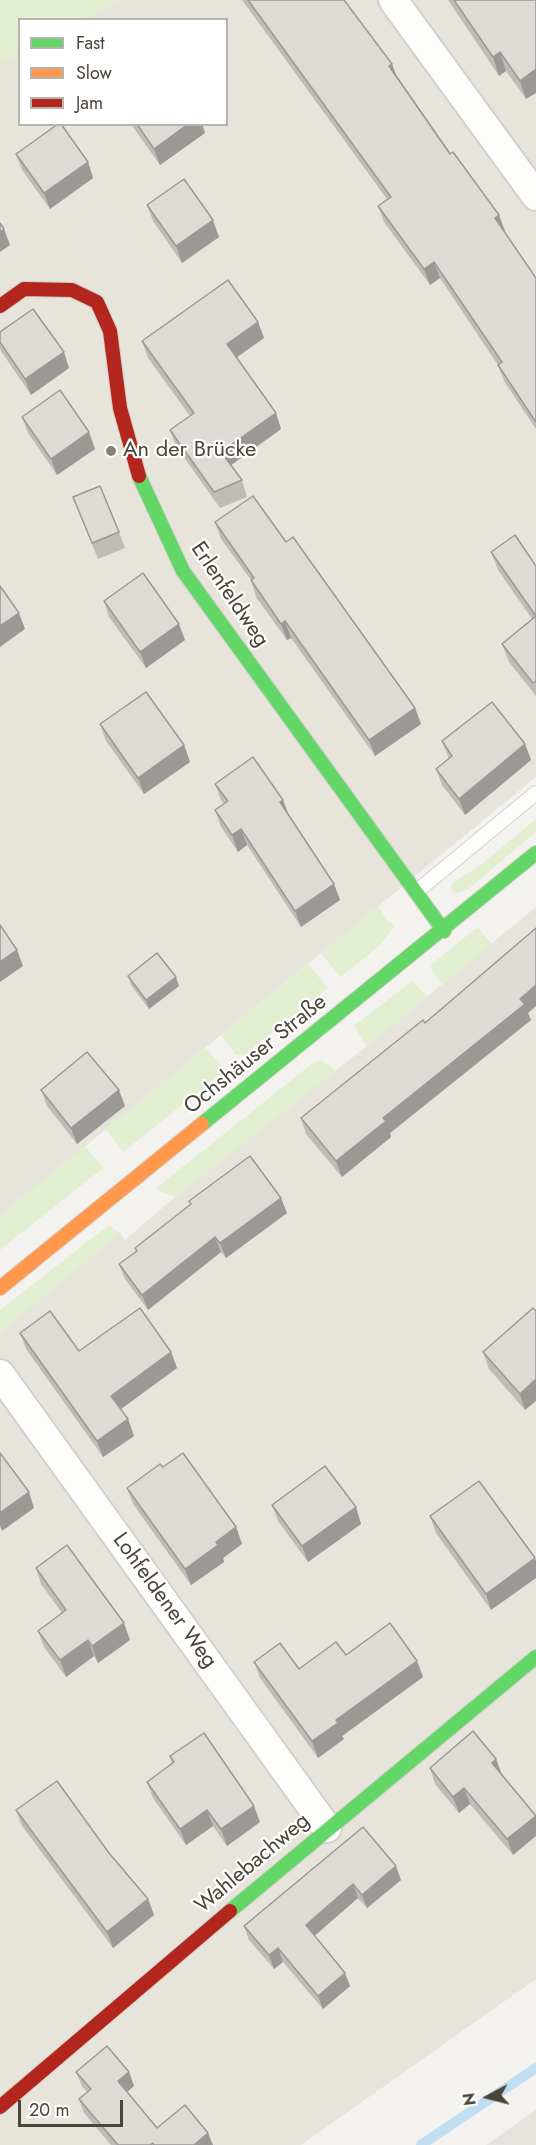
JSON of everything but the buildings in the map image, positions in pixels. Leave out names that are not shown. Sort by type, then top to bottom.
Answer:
[{"type":"street","points":[[393,0],[536,196]]},
{"type":"street","name":"Erlenfeldweg","points":[[0,306],[24,289],[72,290],[97,302],[110,332],[120,408],[140,480],[183,571],[444,931]]},
{"type":"street","name":"Ochshäuser Straße","points":[[0,1288],[444,931],[536,853]]},
{"type":"street","name":"Lohfeldener Weg","points":[[0,1374],[327,1828]]},
{"type":"street","name":"Wahlebachweg","points":[[0,2107],[327,1828],[536,1657]]},
{"type":"lane","points":[[416,892],[536,793]]},
{"type":"shaded area","points":[[121,0],[536,0],[536,777],[0,1216],[0,63],[18,54],[18,126],[228,126],[228,18],[85,18]]},
{"type":"shaded area","points":[[104,217],[164,302],[142,317],[82,231]]},
{"type":"shaded area","points":[[536,907],[536,1979],[301,2145],[0,2145],[0,1332],[120,1233],[125,1240],[175,1197],[367,1046]]},
{"type":"shaded area","points":[[536,2110],[536,2145],[486,2145]]},
{"type":"green space","points":[[0,0],[121,0],[85,18],[18,18],[18,54],[0,63]]},
{"type":"green space","points":[[536,819],[536,832],[467,890],[454,893],[451,889],[453,882],[478,867]]},
{"type":"green space","points":[[378,906],[386,919],[394,925],[377,947],[340,977],[321,953]]},
{"type":"green space","points":[[475,929],[479,929],[492,944],[443,985],[432,971],[431,965]]},
{"type":"green space","points":[[308,964],[328,988],[244,1055],[236,1055],[221,1035]]},
{"type":"green space","points":[[412,981],[427,997],[367,1046],[354,1026]]},
{"type":"green space","points":[[205,1048],[221,1065],[222,1073],[123,1152],[106,1129]]},
{"type":"green space","points":[[321,1060],[336,1071],[175,1197],[155,1189],[313,1063]]},
{"type":"green space","points":[[85,1146],[103,1168],[0,1250],[0,1216]]},
{"type":"green space","points":[[109,1225],[120,1233],[0,1332],[0,1310]]},
{"type":"waterway","points":[[421,2145],[536,2068]]},
{"type":"traffic: fast","points":[[139,476],[183,571],[444,931]]},
{"type":"traffic: fast","points":[[202,1124],[536,853]]},
{"type":"traffic: fast","points":[[230,1911],[536,1657]]},
{"type":"traffic: slow","points":[[0,1288],[202,1124]]},
{"type":"traffic: jam","points":[[0,306],[24,289],[72,290],[97,302],[110,331],[120,408],[139,476]]},
{"type":"traffic: jam","points":[[0,2107],[230,1911]]},
{"type":"place","name":"An der Brücke","points":[[111,451]]}]
